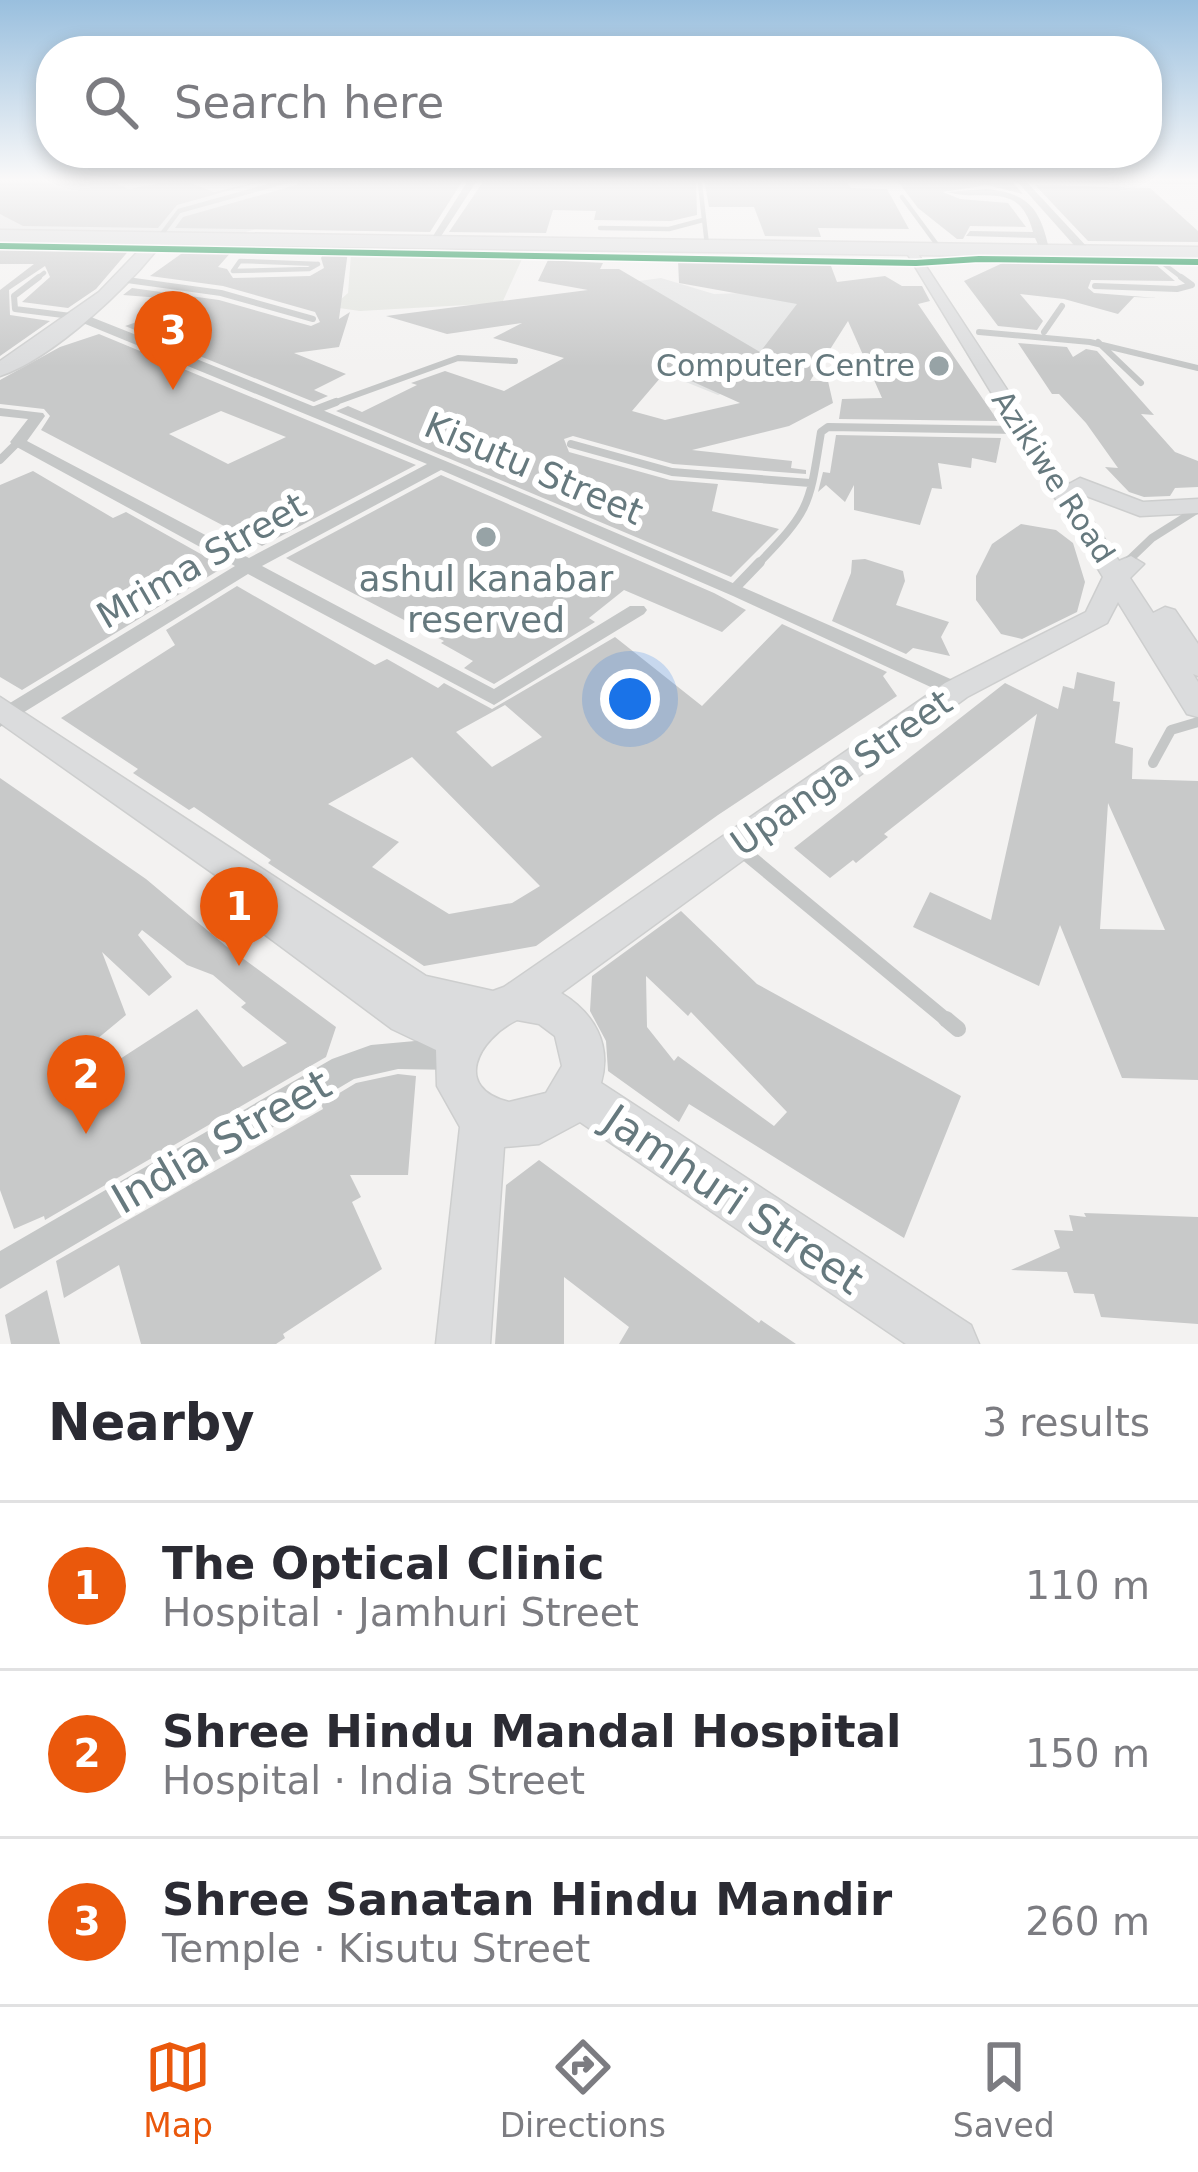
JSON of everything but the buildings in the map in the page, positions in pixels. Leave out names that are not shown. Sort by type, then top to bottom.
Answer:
[{"type":"highway","points":[[134,242],[707,245],[988,257],[1160,261],[1198,257]]},
{"type":"highway","points":[[156,242],[282,253],[923,252],[1041,243],[1085,251],[1198,257]]},
{"type":"highway","points":[[944,277],[960,265],[988,257]]},
{"type":"street","points":[[0,370],[82,318],[127,280],[156,242]]},
{"type":"street","points":[[1031,242],[1041,243]]},
{"type":"street","points":[[1076,242],[1085,251]]},
{"type":"street","name":"Azikiwe Road","points":[[923,252],[1080,485],[1125,567],[1158,643],[1198,706]]},
{"type":"street","name":"Azikiwe Road","points":[[923,252],[1023,430],[1198,667]]},
{"type":"street","name":"Kisutu Street","points":[[82,318],[315,410],[735,588],[956,690]]},
{"type":"street","points":[[0,412],[38,416],[18,442],[494,698],[638,610]]},
{"type":"street","name":"Mrima Street","points":[[2,716],[248,566],[439,464]]},
{"type":"street","points":[[1080,485],[1140,509],[1198,508]]},
{"type":"street","points":[[1125,567],[1097,617],[1126,625],[1158,643]]},
{"type":"street","name":"Upanga Street","points":[[504,1005],[956,690],[1097,617]]},
{"type":"street","points":[[2,716],[417,993],[504,1005],[535,1002],[564,1014],[581,1036],[586,1064],[577,1093],[557,1114],[531,1125],[502,1125],[474,1111],[457,1086],[457,1049],[504,1005]]},
{"type":"street","points":[[2,716],[457,1049]]},
{"type":"street","points":[[564,1014],[567,987],[586,952]]},
{"type":"street","name":"India Street","points":[[0,1271],[344,1069],[369,1058],[457,1049]]},
{"type":"street","name":"Jamhuri Street","points":[[577,1093],[952,1344]]},
{"type":"street","points":[[463,1344],[484,1116]]},
{"type":"lane","points":[[919,242],[923,252]]},
{"type":"lane","points":[[282,253],[318,264],[232,270],[239,261],[282,253]]},
{"type":"lane","points":[[1095,286],[1177,289],[1192,284],[1160,261]]},
{"type":"lane","points":[[44,273],[17,294],[11,302],[15,309],[82,318]]},
{"type":"lane","points":[[127,280],[252,296],[313,319]]},
{"type":"lane","points":[[0,295],[17,294]]},
{"type":"lane","points":[[1044,332],[1062,306]]},
{"type":"lane","points":[[979,332],[1044,332],[1095,340],[1198,368]]},
{"type":"lane","points":[[1095,340],[1141,383]]},
{"type":"lane","points":[[315,410],[458,358],[515,361]]},
{"type":"lane","points":[[735,588],[800,520],[810,502],[821,432],[828,427],[1023,430]]},
{"type":"lane","points":[[0,460],[18,442]]},
{"type":"lane","points":[[571,444],[672,472],[810,483]]},
{"type":"lane","points":[[1125,567],[1152,538],[1198,508]]},
{"type":"lane","points":[[1153,763],[1171,730],[1198,722]]},
{"type":"lane","points":[[736,845],[958,1029]]},
{"type":"shaded area","points":[[351,255],[522,259],[502,303],[360,311],[332,307],[348,293]]},
{"type":"shaded area","points":[[661,278],[714,294],[803,291],[788,366],[718,395],[661,372],[602,286]]},
{"type":"cycle path","points":[[0,246],[916,263],[979,259],[1198,262]]},
{"type":"place","name":"Computer Centre","points":[[939,366]]},
{"type":"place","name":"Shree Sanatan Hindu Mandir","points":[[173,390]]},
{"type":"place","name":"ashul kanabar reserved","points":[[486,537]]},
{"type":"place","name":"The Optical Clinic","points":[[239,966]]},
{"type":"place","name":"Shree Hindu Mandal Hospital","points":[[86,1134]]}]
